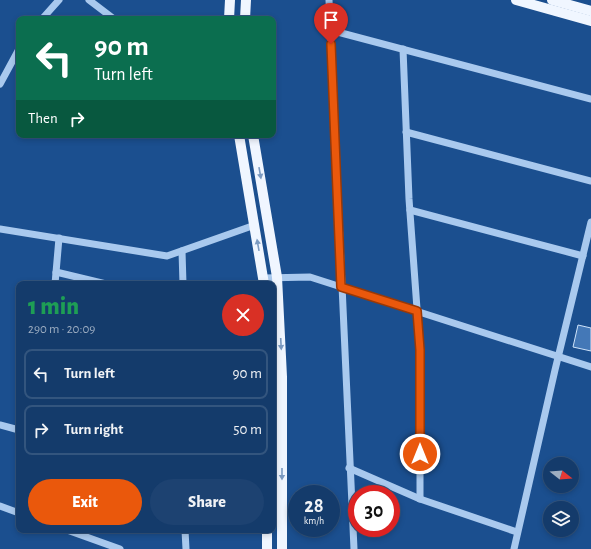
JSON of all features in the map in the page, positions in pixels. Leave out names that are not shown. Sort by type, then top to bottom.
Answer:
[{"type":"main road","points":[[229,16],[230,0]]},
{"type":"main road","points":[[245,16],[246,0]]},
{"type":"main road","points":[[516,0],[542,4],[591,21]]},
{"type":"main road","points":[[552,0],[591,11]]},
{"type":"main road","points":[[240,138],[264,281]]},
{"type":"main road","points":[[254,138],[277,278],[282,377],[282,549]]},
{"type":"main road","points":[[267,533],[267,549]]},
{"type":"street","points":[[45,16],[59,0]]},
{"type":"street","points":[[89,0],[110,16]]},
{"type":"street","points":[[329,0],[349,468],[354,549]]},
{"type":"street","points":[[330,30],[591,99]]},
{"type":"street","points":[[403,49],[410,210],[420,350],[420,499]]},
{"type":"street","points":[[0,84],[16,55]]},
{"type":"street","points":[[406,132],[591,181]]},
{"type":"street","points":[[410,210],[583,256]]},
{"type":"street","points":[[514,549],[591,222]]},
{"type":"street","points":[[0,229],[167,256],[255,226]]},
{"type":"street","points":[[55,281],[59,238]]},
{"type":"street","points":[[182,251],[183,281]]},
{"type":"street","points":[[56,272],[94,281]]},
{"type":"street","points":[[264,281],[277,278],[310,277],[591,367]]},
{"type":"street","points":[[0,425],[16,429]]},
{"type":"street","points":[[349,468],[420,499],[517,532]]},
{"type":"street","points":[[0,506],[16,512]]},
{"type":"street","points":[[75,533],[120,549]]},
{"type":"street","points":[[185,533],[186,549]]},
{"type":"building","points":[[578,325],[591,328],[591,351],[573,347]]},
{"type":"route","points":[[331,44],[341,287],[417,311],[420,350],[420,454]]}]
